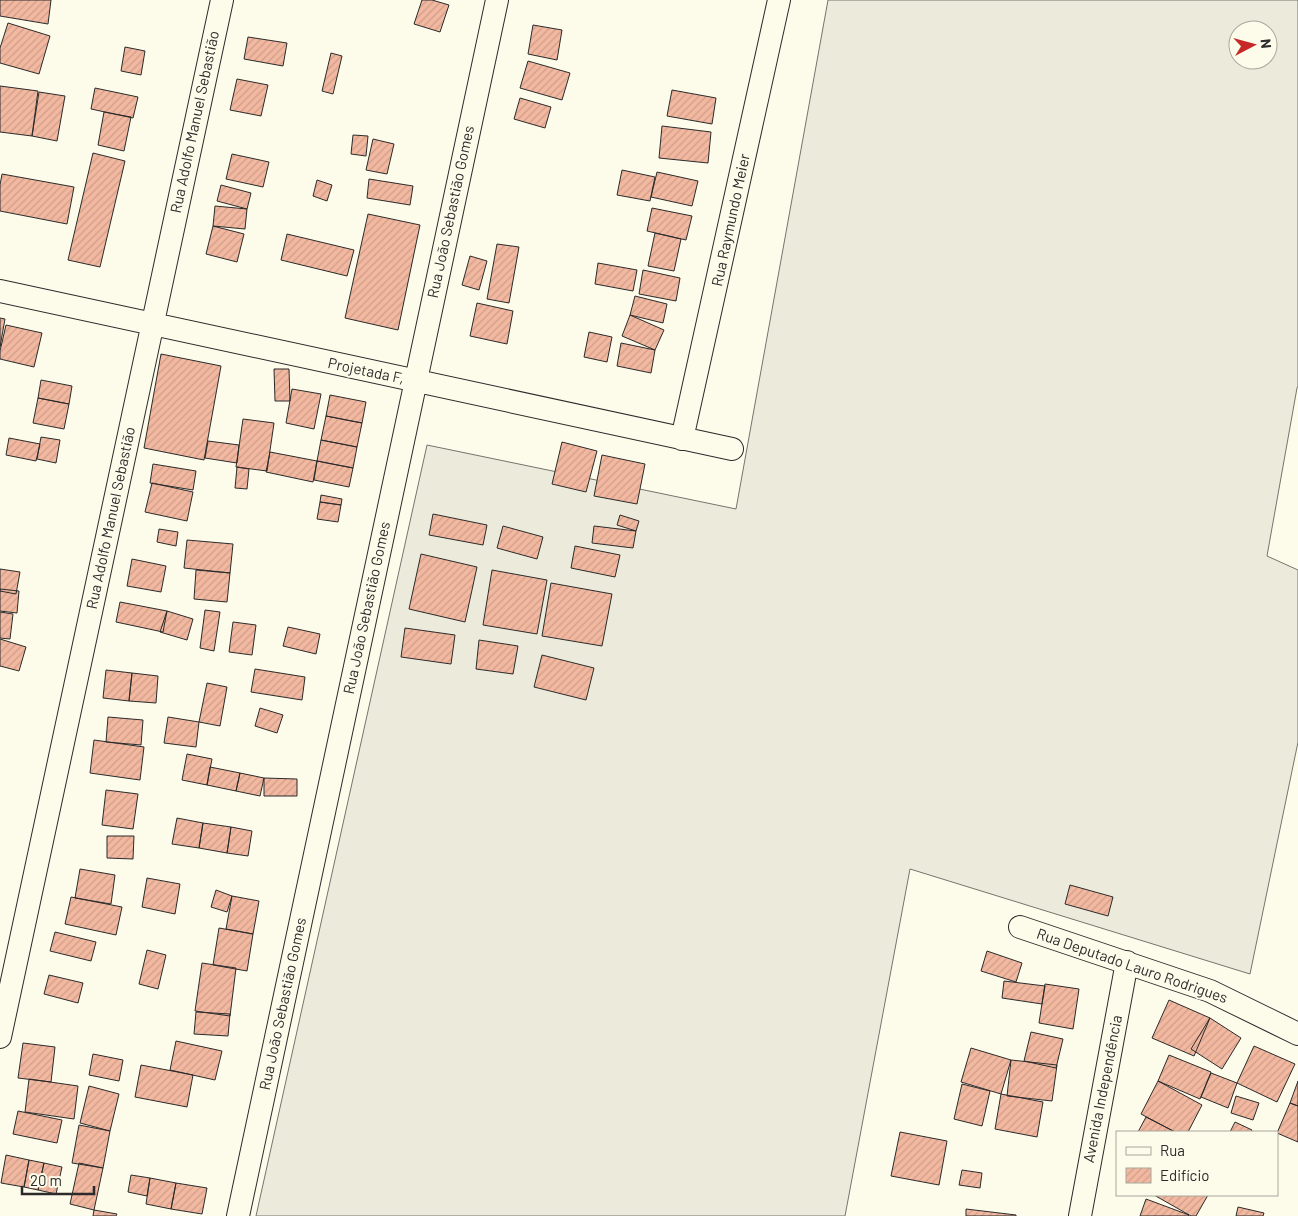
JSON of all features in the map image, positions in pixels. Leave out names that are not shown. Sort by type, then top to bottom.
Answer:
[{"type":"street","name":"Rua Adolfo Manuel Sebastião","points":[[0,1037],[222,0]]},
{"type":"street","name":"Rua João Sebastião Gomes","points":[[238,1216],[496,0]]},
{"type":"street","name":"Rua Raymundo Meier","points":[[682,439],[779,0]]},
{"type":"street","name":"Projetada F,","points":[[0,291],[732,450]]},
{"type":"street","name":"Rua Deputado Lauro Rodrigues","points":[[1020,927],[1210,991],[1298,1034]]},
{"type":"street","name":"Avenida Independência","points":[[1080,1216],[1127,962]]},
{"type":"shaded area","points":[[828,0],[1298,0],[1298,386],[1267,556],[1298,570],[1298,742],[1250,974],[910,869],[845,1216],[256,1216],[427,445],[736,509]]},
{"type":"building","points":[[0,0],[51,0],[48,24],[0,16]]},
{"type":"building","points":[[422,0],[432,0],[449,5],[440,32],[414,24]]},
{"type":"building","points":[[8,23],[50,36],[39,74],[0,63],[0,48]]},
{"type":"building","points":[[533,25],[562,30],[557,60],[528,54]]},
{"type":"building","points":[[248,37],[287,43],[283,66],[244,59]]},
{"type":"building","points":[[125,47],[145,51],[141,75],[121,71]]},
{"type":"building","points":[[331,53],[342,56],[333,94],[322,91]]},
{"type":"building","points":[[528,61],[570,73],[562,100],[520,88]]},
{"type":"building","points":[[237,79],[268,85],[261,116],[230,110]]},
{"type":"building","points":[[0,86],[38,91],[32,136],[0,132]]},
{"type":"building","points":[[95,88],[138,97],[133,118],[91,109]]},
{"type":"building","points":[[672,90],[716,98],[712,124],[667,116]]},
{"type":"building","points":[[39,92],[65,96],[57,141],[32,136]]},
{"type":"building","points":[[520,98],[551,107],[545,128],[514,119]]},
{"type":"building","points":[[104,112],[131,117],[124,151],[98,145]]},
{"type":"building","points":[[662,126],[711,132],[708,163],[659,158]]},
{"type":"building","points":[[353,135],[368,136],[366,156],[351,154]]},
{"type":"building","points":[[373,139],[394,144],[387,174],[366,170]]},
{"type":"building","points":[[93,153],[125,161],[100,267],[68,260]]},
{"type":"building","points":[[232,154],[269,162],[263,187],[226,179]]},
{"type":"building","points":[[622,170],[655,177],[650,201],[617,195]]},
{"type":"building","points":[[657,172],[698,181],[692,206],[651,197]]},
{"type":"building","points":[[2,174],[74,187],[67,224],[0,211]]},
{"type":"building","points":[[369,179],[413,186],[410,205],[367,198]]},
{"type":"building","points":[[317,180],[332,185],[327,201],[313,196]]},
{"type":"building","points":[[221,185],[251,193],[247,209],[217,201]]},
{"type":"building","points":[[215,206],[247,209],[245,229],[213,226]]},
{"type":"building","points":[[652,208],[692,216],[686,240],[647,231]]},
{"type":"building","points":[[368,214],[420,225],[398,330],[345,318]]},
{"type":"building","points":[[213,226],[244,234],[237,262],[206,254]]},
{"type":"building","points":[[655,233],[681,239],[674,271],[648,266]]},
{"type":"building","points":[[287,234],[354,250],[347,276],[281,260]]},
{"type":"building","points":[[497,244],[519,247],[509,303],[487,299]]},
{"type":"building","points":[[470,256],[487,261],[479,290],[462,285]]},
{"type":"building","points":[[598,263],[637,270],[633,291],[595,284]]},
{"type":"building","points":[[643,270],[680,278],[676,301],[639,294]]},
{"type":"building","points":[[635,296],[667,304],[663,323],[630,315]]},
{"type":"building","points":[[477,303],[513,311],[507,344],[470,336]]},
{"type":"building","points":[[630,315],[664,330],[655,350],[622,336]]},
{"type":"building","points":[[0,318],[5,319],[0,347]]},
{"type":"building","points":[[6,325],[42,333],[34,367],[0,359]]},
{"type":"building","points":[[589,332],[612,337],[607,362],[584,357]]},
{"type":"building","points":[[621,343],[655,350],[651,373],[617,366]]},
{"type":"building","points":[[161,354],[221,366],[204,460],[144,448]]},
{"type":"building","points":[[274,369],[289,369],[290,401],[275,401]]},
{"type":"building","points":[[41,380],[72,386],[69,404],[38,398]]},
{"type":"building","points":[[292,389],[321,394],[314,429],[286,423]]},
{"type":"building","points":[[330,395],[366,402],[362,423],[326,416]]},
{"type":"building","points":[[38,398],[69,404],[64,429],[33,423]]},
{"type":"building","points":[[326,416],[362,423],[357,447],[321,440]]},
{"type":"building","points":[[243,419],[274,423],[267,471],[236,467]]},
{"type":"building","points":[[41,437],[60,440],[56,463],[37,459]]},
{"type":"building","points":[[9,438],[40,444],[36,461],[6,455]]},
{"type":"building","points":[[321,440],[357,447],[353,468],[317,461]]},
{"type":"building","points":[[208,441],[239,445],[237,463],[205,458]]},
{"type":"building","points":[[562,442],[597,451],[586,492],[552,484]]},
{"type":"building","points":[[270,452],[317,461],[313,482],[266,472]]},
{"type":"building","points":[[602,455],[645,464],[637,504],[594,496]]},
{"type":"building","points":[[317,461],[353,468],[349,487],[314,480]]},
{"type":"building","points":[[153,464],[196,471],[193,490],[150,483]]},
{"type":"building","points":[[237,467],[249,469],[247,489],[235,488]]},
{"type":"building","points":[[152,483],[193,492],[187,521],[145,512]]},
{"type":"building","points":[[321,495],[342,499],[341,505],[320,502]]},
{"type":"building","points":[[320,502],[341,505],[338,522],[317,519]]},
{"type":"building","points":[[433,514],[487,525],[483,545],[429,535]]},
{"type":"building","points":[[620,515],[639,521],[636,531],[617,525]]},
{"type":"building","points":[[503,526],[543,537],[537,559],[497,548]]},
{"type":"building","points":[[594,526],[636,531],[633,548],[592,543]]},
{"type":"building","points":[[159,529],[178,532],[176,546],[157,542]]},
{"type":"building","points":[[187,540],[233,544],[230,573],[184,568]]},
{"type":"building","points":[[575,546],[620,555],[615,577],[571,568]]},
{"type":"building","points":[[421,554],[477,567],[465,622],[409,609]]},
{"type":"building","points":[[132,559],[166,566],[161,592],[127,586]]},
{"type":"building","points":[[0,569],[20,572],[16,594],[0,591]]},
{"type":"building","points":[[196,570],[230,573],[227,602],[194,599]]},
{"type":"building","points":[[492,570],[547,580],[537,634],[483,625]]},
{"type":"building","points":[[551,583],[612,594],[602,646],[542,636]]},
{"type":"building","points":[[0,589],[19,591],[17,613],[0,611]]},
{"type":"building","points":[[120,602],[167,611],[163,632],[116,622]]},
{"type":"building","points":[[205,610],[220,612],[214,651],[200,648]]},
{"type":"building","points":[[167,611],[193,619],[187,640],[160,632]]},
{"type":"building","points":[[0,612],[13,614],[10,639],[0,638]]},
{"type":"building","points":[[233,622],[256,625],[252,655],[229,652]]},
{"type":"building","points":[[288,627],[320,634],[316,654],[283,646]]},
{"type":"building","points":[[405,628],[455,635],[451,664],[401,657]]},
{"type":"building","points":[[0,639],[26,647],[19,671],[0,666]]},
{"type":"building","points":[[479,640],[518,646],[513,674],[476,669]]},
{"type":"building","points":[[542,655],[594,668],[586,700],[534,687]]},
{"type":"building","points":[[255,669],[305,677],[302,700],[251,692]]},
{"type":"building","points":[[106,670],[132,673],[129,701],[103,698]]},
{"type":"building","points":[[132,673],[158,676],[156,703],[129,701]]},
{"type":"building","points":[[207,683],[227,687],[220,726],[199,722]]},
{"type":"building","points":[[260,708],[283,715],[277,733],[255,726]]},
{"type":"building","points":[[108,717],[143,720],[141,745],[106,742]]},
{"type":"building","points":[[168,717],[199,722],[196,747],[164,743]]},
{"type":"building","points":[[94,740],[144,747],[140,780],[90,773]]},
{"type":"building","points":[[187,754],[212,759],[207,785],[182,780]]},
{"type":"building","points":[[210,767],[240,773],[236,791],[207,785]]},
{"type":"building","points":[[240,773],[264,778],[260,796],[236,791]]},
{"type":"building","points":[[264,778],[297,779],[297,796],[264,796]]},
{"type":"building","points":[[106,790],[138,794],[133,829],[102,825]]},
{"type":"building","points":[[177,818],[203,823],[199,848],[172,844]]},
{"type":"building","points":[[203,823],[231,827],[227,853],[199,848]]},
{"type":"building","points":[[231,827],[252,831],[248,856],[227,853]]},
{"type":"building","points":[[107,836],[134,836],[133,859],[107,858]]},
{"type":"building","points":[[80,869],[115,875],[111,904],[75,898]]},
{"type":"building","points":[[147,878],[180,884],[175,914],[142,907]]},
{"type":"building","points":[[1070,885],[1113,897],[1108,916],[1065,904]]},
{"type":"building","points":[[216,890],[232,896],[227,912],[211,907]]},
{"type":"building","points":[[232,896],[259,901],[253,934],[226,929]]},
{"type":"building","points":[[71,897],[122,907],[116,935],[65,924]]},
{"type":"building","points":[[219,928],[253,934],[247,971],[213,965]]},
{"type":"building","points":[[55,932],[96,942],[91,961],[50,951]]},
{"type":"building","points":[[147,950],[166,955],[158,989],[139,984]]},
{"type":"building","points":[[987,951],[1022,963],[1016,982],[981,971]]},
{"type":"building","points":[[202,963],[236,968],[230,1016],[195,1011]]},
{"type":"building","points":[[49,975],[83,983],[78,1003],[44,994]]},
{"type":"building","points":[[1004,981],[1045,986],[1042,1004],[1002,998]]},
{"type":"building","points":[[1045,984],[1079,989],[1073,1029],[1039,1023]]},
{"type":"building","points":[[1169,1000],[1210,1018],[1194,1056],[1152,1038]]},
{"type":"building","points":[[196,1012],[230,1014],[228,1036],[194,1034]]},
{"type":"building","points":[[1210,1018],[1241,1038],[1222,1069],[1191,1049]]},
{"type":"building","points":[[1031,1032],[1063,1039],[1056,1068],[1024,1061]]},
{"type":"building","points":[[176,1041],[222,1051],[215,1080],[170,1070]]},
{"type":"building","points":[[23,1043],[55,1047],[51,1082],[18,1078]]},
{"type":"building","points":[[1254,1046],[1295,1064],[1277,1102],[1237,1083]]},
{"type":"building","points":[[971,1048],[1011,1060],[1001,1094],[961,1082]]},
{"type":"building","points":[[93,1054],[123,1060],[119,1081],[89,1075]]},
{"type":"building","points":[[1169,1055],[1211,1072],[1200,1099],[1158,1081]]},
{"type":"building","points":[[1011,1060],[1057,1065],[1052,1101],[1007,1096]]},
{"type":"building","points":[[141,1065],[193,1075],[187,1107],[135,1097]]},
{"type":"building","points":[[1211,1073],[1237,1083],[1228,1108],[1201,1097]]},
{"type":"building","points":[[29,1079],[78,1086],[74,1119],[25,1112]]},
{"type":"building","points":[[1158,1081],[1202,1105],[1189,1131],[1173,1131],[1141,1114]]},
{"type":"building","points":[[1298,1081],[1298,1106],[1290,1103]]},
{"type":"building","points":[[962,1084],[990,1091],[982,1126],[954,1119]]},
{"type":"building","points":[[89,1086],[119,1094],[110,1131],[80,1123]]},
{"type":"building","points":[[1001,1094],[1043,1102],[1037,1137],[995,1129]]},
{"type":"building","points":[[1236,1096],[1259,1103],[1253,1120],[1231,1113]]},
{"type":"building","points":[[1290,1103],[1298,1106],[1298,1142],[1278,1133]]},
{"type":"building","points":[[18,1111],[62,1120],[57,1143],[13,1134]]},
{"type":"building","points":[[1146,1117],[1173,1131],[1139,1131]]},
{"type":"building","points":[[1235,1122],[1252,1130],[1252,1131],[1230,1131]]},
{"type":"building","points":[[79,1125],[110,1131],[103,1168],[72,1163]]},
{"type":"building","points":[[900,1132],[947,1141],[939,1185],[891,1176]]},
{"type":"building","points":[[6,1155],[29,1160],[24,1187],[1,1183]]},
{"type":"building","points":[[29,1160],[44,1163],[38,1190],[24,1187]]},
{"type":"building","points":[[44,1163],[62,1167],[56,1194],[38,1190]]},
{"type":"building","points":[[79,1163],[103,1168],[94,1210],[70,1204]]},
{"type":"building","points":[[962,1170],[982,1173],[980,1188],[959,1185]]},
{"type":"building","points":[[131,1175],[150,1178],[147,1196],[128,1192]]},
{"type":"building","points":[[150,1178],[176,1183],[171,1209],[146,1204]]},
{"type":"building","points":[[176,1183],[207,1188],[202,1214],[171,1209]]},
{"type":"building","points":[[1156,1196],[1207,1196],[1196,1216],[1191,1216]]},
{"type":"building","points":[[1146,1199],[1189,1215],[1140,1216]]},
{"type":"building","points":[[1238,1207],[1264,1213],[1263,1216],[1236,1216]]},
{"type":"building","points":[[966,1209],[1016,1215],[1016,1216],[966,1216]]},
{"type":"building","points":[[94,1210],[117,1214],[116,1216],[93,1216]]}]
